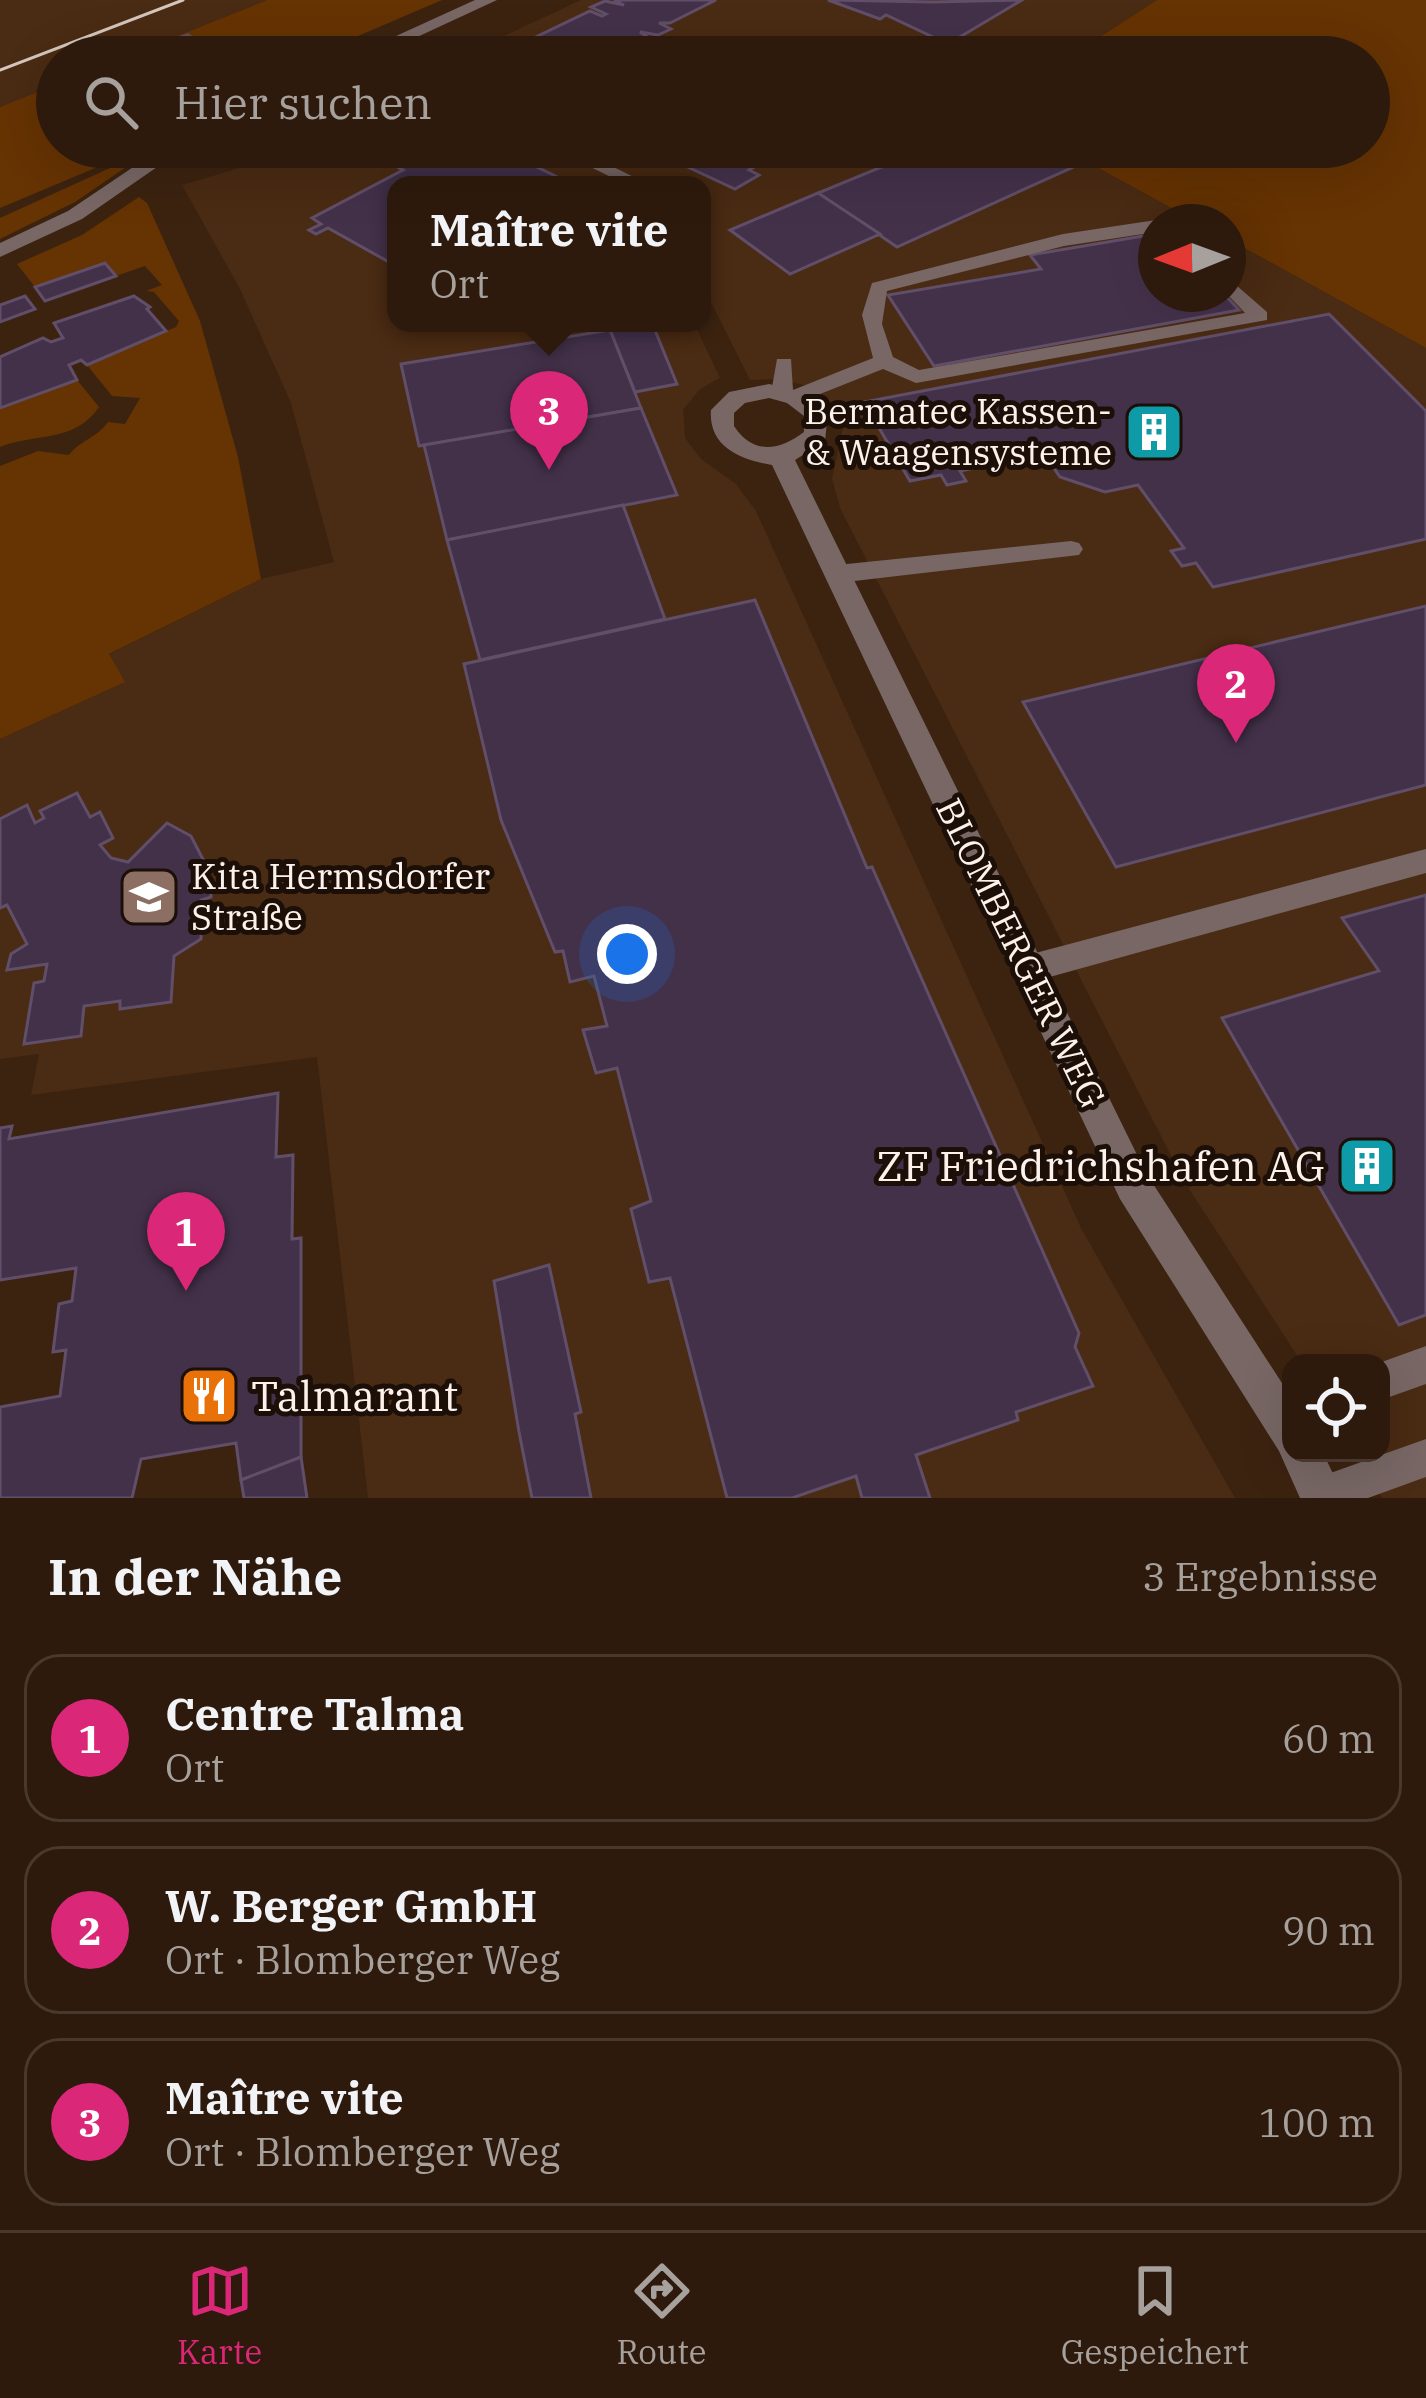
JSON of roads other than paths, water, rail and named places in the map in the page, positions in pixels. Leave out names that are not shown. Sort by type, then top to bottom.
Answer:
[{"type":"street","points":[[409,36],[489,0]]},
{"type":"street","points":[[0,251],[75,214],[144,168]]},
{"type":"street","points":[[744,395],[788,395],[815,413],[816,435],[808,444],[780,456],[748,453],[734,447],[718,429],[718,419],[731,401],[744,395]]},
{"type":"street","name":"BLOMBERGER WEG","points":[[780,456],[1133,1186],[1282,1416]]},
{"type":"street","name":"BLOMBERGER WEG","points":[[1306,1462],[1323,1497]]},
{"type":"lane","points":[[1138,229],[1063,240],[880,287],[870,305],[873,332],[884,361],[916,377],[1260,316],[1246,302]]},
{"type":"lane","points":[[784,363],[788,395],[884,361]]},
{"type":"lane","points":[[836,574],[874,574],[1071,549]]},
{"type":"lane","points":[[1028,969],[1426,861]]},
{"type":"lane","points":[[1390,1378],[1426,1366]]},
{"type":"lane","points":[[1323,1497],[1426,1458]]},
{"type":"tram line","points":[[89,36],[183,0]]},
{"type":"tram line","points":[[0,70],[36,56]]},
{"type":"place","name":"Bermatec Kassen- & Waagensysteme","points":[[1154,432]]},
{"type":"place","name":"Maître vite","points":[[549,470]]},
{"type":"place","name":"W. Berger GmbH","points":[[1236,743]]},
{"type":"place","name":"Kita Hermsdorfer Straße","points":[[149,897]]},
{"type":"place","name":"ZF Friedrichshafen AG","points":[[1367,1166]]},
{"type":"place","name":"Centre Talma","points":[[186,1291]]},
{"type":"place","name":"Talmarant","points":[[209,1396]]}]
